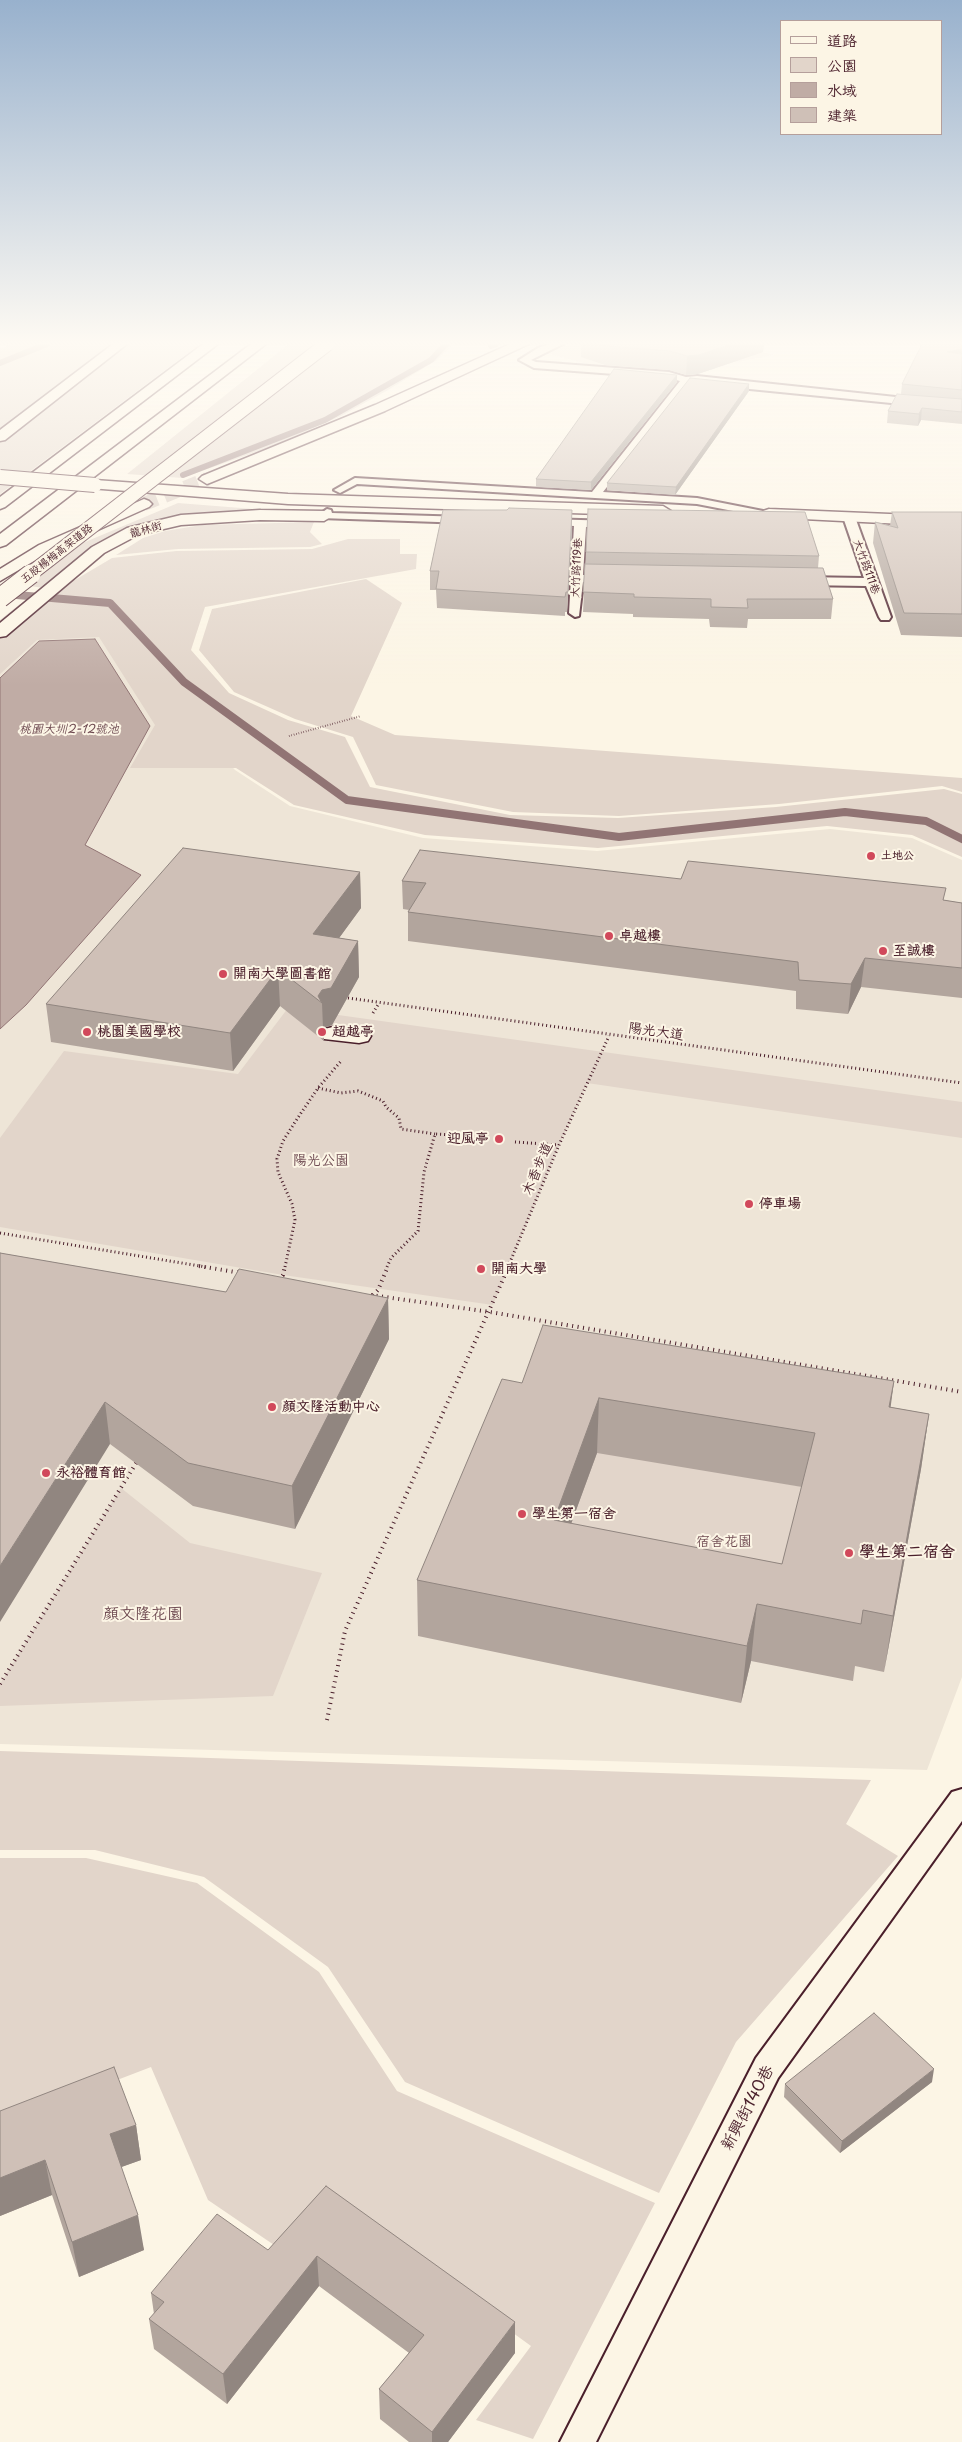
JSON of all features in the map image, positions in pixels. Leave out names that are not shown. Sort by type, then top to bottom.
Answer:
[{"type":"main road","points":[[0,504],[61,458]]},
{"type":"main road","points":[[0,542],[110,458]]},
{"type":"main road","name":"五股楊梅高架道路","points":[[0,598],[180,458]]},
{"type":"main road","points":[[207,479],[259,458]]},
{"type":"main road","points":[[0,477],[188,494],[715,515],[759,513],[962,522]]},
{"type":"main road","points":[[0,576],[44,548],[144,504]]},
{"type":"main road","name":"龍林街","points":[[0,632],[98,550],[133,531],[181,520],[260,515],[325,514]]},
{"type":"main road","points":[[333,1034],[359,1036]]},
{"type":"lane","points":[[594,496],[624,458]]},
{"type":"lane","points":[[340,490],[355,481],[697,502],[759,513]]},
{"type":"lane","points":[[325,514],[480,520]]},
{"type":"lane","name":"大竹路111巷","points":[[849,517],[870,582],[885,617]]},
{"type":"lane","name":"大竹路119巷","points":[[530,522],[624,524]]},
{"type":"lane","name":"大竹路119巷","points":[[575,613],[580,523]]},
{"type":"lane","points":[[576,578],[626,579]]},
{"type":"lane","points":[[792,581],[870,582]]},
{"type":"lane","name":"新興街140巷","points":[[577,2442],[768,2068],[962,1800]]},
{"type":"path","points":[[289,736],[361,716]]},
{"type":"path","name":"陽光大道","points":[[348,998],[609,1036],[962,1083]]},
{"type":"path","points":[[278,1280],[283,1275],[295,1220],[292,1204],[278,1172],[277,1159],[283,1141],[318,1088],[359,1036],[379,1003]]},
{"type":"path","name":"木香步道","points":[[327,1720],[345,1630],[490,1312],[559,1145],[609,1036]]},
{"type":"path","points":[[318,1088],[341,1093],[358,1091],[383,1101],[386,1107],[399,1118],[401,1129],[435,1134],[484,1137]]},
{"type":"path","points":[[373,1295],[378,1290],[391,1258],[418,1231],[424,1172],[435,1134]]},
{"type":"path","points":[[515,1142],[559,1145]]},
{"type":"path","points":[[0,1233],[244,1274]]},
{"type":"path","points":[[270,1279],[288,1282]]},
{"type":"path","points":[[364,1294],[490,1312],[962,1392]]},
{"type":"path","points":[[0,1684],[141,1456]]},
{"type":"shaded area","name":"開南大學","points":[[105,633],[235,770],[290,806],[423,838],[597,851],[830,829],[912,838],[962,860],[962,1677],[927,1770],[0,1744],[0,670],[34,637]]},
{"type":"green space","points":[[0,458],[48,458],[0,494]]},
{"type":"green space","points":[[147,458],[239,458],[182,478],[127,474]]},
{"type":"green space","points":[[178,503],[317,514],[197,522],[156,529],[134,536],[49,589],[12,583],[78,545]]},
{"type":"green space","points":[[314,522],[310,532],[322,544],[310,547],[178,549],[116,555],[143,538],[165,531],[202,525]]},
{"type":"green space","points":[[348,539],[400,539],[400,554],[417,554],[416,569],[205,607],[191,650],[229,693],[288,720],[345,737],[370,787],[510,815],[618,818],[776,807],[944,789],[962,794],[962,857],[912,835],[827,826],[598,848],[425,835],[294,805],[236,768],[130,768],[155,725],[99,637],[37,640],[0,674],[0,620],[20,604],[44,604],[58,590],[112,558],[176,551],[312,549]]},
{"type":"green space","points":[[366,579],[402,603],[351,716],[395,735],[962,778],[962,792],[942,786],[779,804],[619,816],[513,812],[376,785],[353,737],[295,719],[234,692],[199,650],[212,609]]},
{"type":"green space","name":"陽光公園","points":[[288,1008],[962,1102],[962,1138],[587,1083],[559,1145],[493,1305],[283,1275],[0,1227],[0,1138],[64,1051],[238,1074]]},
{"type":"green space","name":"宿舍花園","points":[[597,1451],[809,1488],[777,1618],[552,1576]]},
{"type":"green space","name":"顏文隆花園","points":[[121,1488],[190,1543],[322,1573],[273,1696],[0,1706],[0,1684]]},
{"type":"green space","points":[[0,1751],[871,1780],[846,1824],[898,1856],[736,2042],[659,2193],[405,2082],[328,1967],[204,1877],[95,1850],[0,1850]]},
{"type":"green space","points":[[0,1858],[86,1858],[197,1883],[319,1972],[397,2091],[655,2203],[533,2439],[476,2420],[531,2346],[323,2195],[277,2247],[208,2200],[151,2067],[0,2125]]},
{"type":"water","name":"桃園大圳2-12號池","points":[[95,639],[150,726],[85,845],[141,875],[26,1005],[0,1029],[0,678],[39,641]]},
{"type":"building","points":[[551,458],[610,458],[591,482],[536,479]]},
{"type":"building","points":[[627,458],[697,458],[676,487],[607,483]]},
{"type":"building","points":[[509,508],[572,510],[568,592],[566,592],[565,597],[436,589],[439,571],[430,571],[443,510],[507,510]]},
{"type":"building","points":[[588,509],[805,512],[819,556],[586,552]]},
{"type":"building","points":[[892,512],[962,512],[962,614],[904,613],[875,522],[898,528]]},
{"type":"building","points":[[585,564],[823,568],[833,599],[747,599],[748,608],[711,607],[711,599],[634,597],[634,594],[583,592]]},
{"type":"building","name":"開南大學圖書館","points":[[183,848],[360,872],[313,934],[358,941],[331,988],[322,990],[318,996],[322,1003],[278,969],[230,1033],[46,1004]]},
{"type":"building","points":[[420,850],[681,879],[688,861],[946,888],[943,900],[962,903],[962,968],[865,958],[851,984],[799,980],[798,962],[408,912],[426,883],[402,881]]},
{"type":"building","points":[[0,1253],[226,1292],[239,1269],[388,1298],[292,1486],[188,1463],[105,1402],[0,1566]]},
{"type":"building","points":[[543,1325],[894,1381],[889,1407],[929,1414],[893,1616],[863,1610],[861,1624],[757,1604],[747,1646],[417,1580],[502,1379],[522,1383]],"holes":[[[599,1398],[815,1433],[782,1564],[554,1520]]]},
{"type":"building","points":[[874,2013],[934,2069],[842,2141],[785,2084]]},
{"type":"building","points":[[114,2067],[136,2125],[110,2134],[138,2215],[72,2242],[45,2160],[0,2178],[0,2111]]},
{"type":"building","points":[[326,2186],[515,2322],[432,2432],[379,2389],[424,2335],[317,2256],[223,2374],[149,2319],[164,2302],[151,2293],[217,2214],[268,2250]]},
{"type":"waterway","points":[[183,475],[227,458]]},
{"type":"waterway","points":[[5,594],[110,603],[184,682],[347,800],[619,837],[845,812],[926,821],[962,839]]},
{"type":"tunnel","points":[[144,504],[207,479]]},
{"type":"place","name":"土地公","points":[[871,856]]},
{"type":"place","name":"卓越樓","points":[[609,936]]},
{"type":"place","name":"至誠樓","points":[[883,951]]},
{"type":"place","name":"開南大學圖書館","points":[[223,974]]},
{"type":"place","name":"桃園美國學校","points":[[87,1032]]},
{"type":"place","name":"超越亭","points":[[322,1032]]},
{"type":"place","name":"迎風亭","points":[[499,1139]]},
{"type":"place","name":"停車場","points":[[749,1204]]},
{"type":"place","name":"開南大學","points":[[481,1269]]},
{"type":"place","name":"顏文隆活動中心","points":[[272,1407]]},
{"type":"place","name":"永裕體育館","points":[[46,1473]]},
{"type":"place","name":"學生第一宿舍","points":[[522,1514]]},
{"type":"place","name":"學生第二宿舍","points":[[849,1553]]}]
